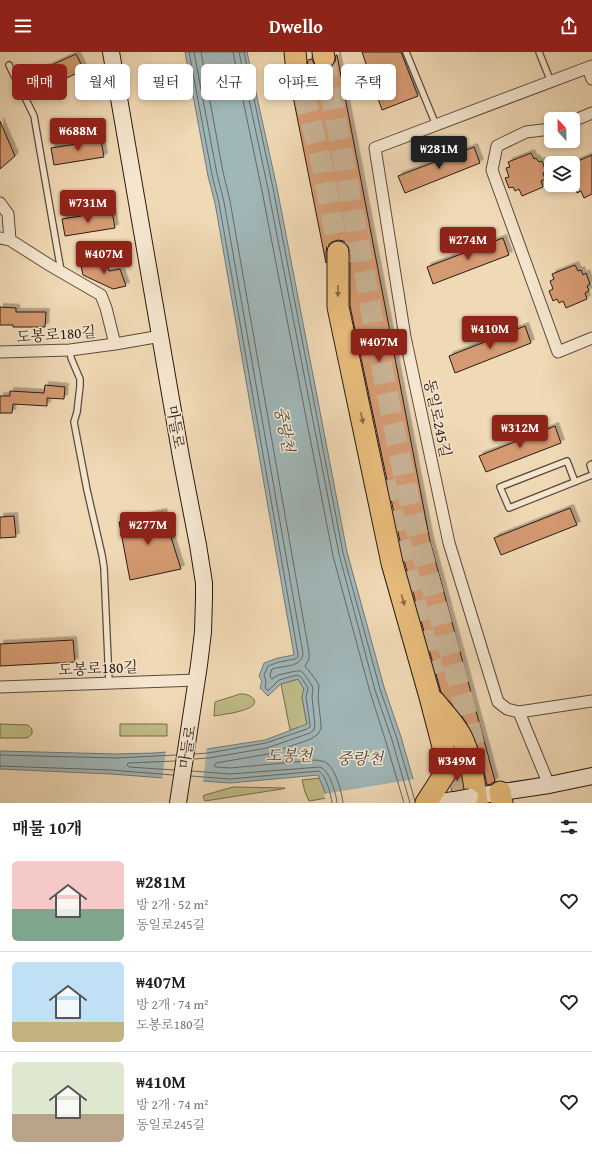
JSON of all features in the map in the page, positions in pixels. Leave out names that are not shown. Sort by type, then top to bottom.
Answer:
[{"type":"highway","points":[[338,252],[338,307],[392,563],[433,700],[447,762],[446,772],[426,803]]},
{"type":"highway","points":[[433,700],[455,726],[465,745],[470,765],[466,800]]},
{"type":"street","name":"마들로","points":[[111,52],[204,583],[204,620],[197,680],[179,800]]},
{"type":"street","name":"동일로245길","points":[[519,712],[507,709],[498,702],[449,543],[405,336],[375,148],[590,67]]},
{"type":"street","points":[[590,67],[592,80]]},
{"type":"street","points":[[580,118],[592,113]]},
{"type":"street","points":[[544,130],[526,132],[498,146],[492,170],[558,352],[592,338]]},
{"type":"street","points":[[0,203],[8,214],[5,239]]},
{"type":"street","name":"도봉로180길","points":[[5,239],[96,291],[102,296],[115,344]]},
{"type":"street","name":"도봉로180길","points":[[0,352],[70,350],[161,336]]},
{"type":"street","name":"도봉로180길","points":[[0,687],[197,680]]},
{"type":"street","points":[[549,785],[519,712],[592,701]]},
{"type":"street","points":[[434,803],[501,798],[549,785],[592,776]]},
{"type":"lane","points":[[406,52],[436,125]]},
{"type":"lane","points":[[539,52],[551,82]]},
{"type":"lane","points":[[9,65],[34,116],[61,272]]},
{"type":"lane","points":[[70,350],[71,358],[80,379],[77,412],[74,422],[104,568],[109,683]]},
{"type":"lane","points":[[575,482],[567,461],[500,487],[509,508],[575,482],[592,475]]},
{"type":"lane","points":[[592,464],[590,465],[592,471]]},
{"type":"shaded area","points":[[298,679],[304,689],[302,697],[307,725],[290,730],[281,684]]},
{"type":"shaded area","points":[[240,694],[251,696],[255,701],[253,706],[240,711],[214,716],[215,702]]},
{"type":"shaded area","points":[[0,724],[28,725],[32,729],[32,734],[27,738],[0,738]]},
{"type":"shaded area","points":[[120,724],[167,724],[167,736],[120,736]]},
{"type":"shaded area","points":[[320,778],[327,798],[309,801],[302,780]]},
{"type":"shaded area","points":[[233,787],[285,788],[205,801],[203,796]]},
{"type":"water","name":"중랑천","points":[[185,52],[247,52],[250,64],[201,64],[201,100],[256,100],[256,93],[277,188],[347,552],[384,687],[401,737],[420,803],[328,803],[318,775],[230,783],[111,774],[0,769],[0,751],[116,754],[207,749],[265,740],[307,724],[302,697],[304,689],[298,679],[281,684],[268,696],[260,688],[262,681],[259,676],[264,663],[278,658],[294,655],[215,203],[208,176],[193,95],[193,64],[187,64]]},
{"type":"pier","points":[[207,747],[203,783],[162,780],[166,750]]},
{"type":"pier","points":[[415,779],[422,803],[326,803],[324,794]]},
{"type":"building","points":[[362,52],[401,52],[418,96],[382,110],[379,100],[396,100],[396,64],[366,64]]},
{"type":"building","points":[[76,54],[81,64],[75,64],[75,74],[67,78],[67,64],[54,64]]},
{"type":"building","points":[[337,55],[341,76],[341,100],[346,100],[430,541],[495,781],[487,785],[481,757],[471,730],[461,715],[441,692],[404,560],[350,306],[350,252],[344,241],[338,240],[327,246],[326,263],[294,100],[333,100],[333,66]]},
{"type":"building","points":[[312,59],[314,64],[307,64],[308,60]]},
{"type":"building","points":[[0,121],[15,156],[0,169]]},
{"type":"building","points":[[101,140],[104,157],[54,165],[51,148]]},
{"type":"building","points":[[474,147],[480,163],[405,193],[398,176]]},
{"type":"building","points":[[531,153],[534,159],[536,158],[539,162],[542,161],[544,166],[544,180],[541,181],[543,187],[522,196],[519,189],[515,191],[513,187],[509,188],[505,178],[509,177],[506,168],[510,167],[508,162]]},
{"type":"building","points":[[592,155],[592,194],[584,198],[580,192],[580,160]]},
{"type":"building","points":[[112,211],[115,228],[65,236],[62,219]]},
{"type":"building","points":[[503,238],[509,255],[433,284],[427,267]]},
{"type":"building","points":[[106,261],[109,271],[120,269],[126,286],[113,289],[83,275],[81,266]]},
{"type":"building","points":[[575,265],[578,271],[581,270],[583,275],[586,273],[590,284],[587,286],[589,291],[585,293],[587,299],[566,308],[563,301],[559,303],[557,299],[553,301],[549,291],[553,289],[550,281],[554,279],[552,274]]},
{"type":"building","points":[[0,307],[16,308],[16,312],[46,312],[45,327],[13,327],[13,325],[0,325]]},
{"type":"building","points":[[525,326],[531,343],[455,373],[449,356]]},
{"type":"building","points":[[45,385],[65,387],[64,399],[47,398],[47,406],[13,404],[12,413],[0,413],[0,396],[10,396],[10,391],[44,393]]},
{"type":"building","points":[[555,426],[561,443],[486,472],[479,456]]},
{"type":"building","points":[[570,508],[577,525],[501,555],[494,538]]},
{"type":"building","points":[[163,512],[181,569],[130,580],[119,522]]},
{"type":"building","points":[[14,516],[16,537],[0,538],[0,517]]},
{"type":"building","points":[[73,640],[75,662],[0,666],[0,644]]},
{"type":"building","points":[[459,766],[463,789],[452,791],[451,786],[456,778]]},
{"type":"tunnel","points":[[324,58],[386,389],[409,499],[425,565],[462,695],[478,761]]},
{"type":"tunnel","points":[[296,62],[322,165],[342,270]]},
{"type":"tunnel","points":[[385,481],[434,674]]},
{"type":"tunnel","points":[[450,739],[466,803]]},
{"type":"water label","name":"도봉천","points":[[289,755]]}]
